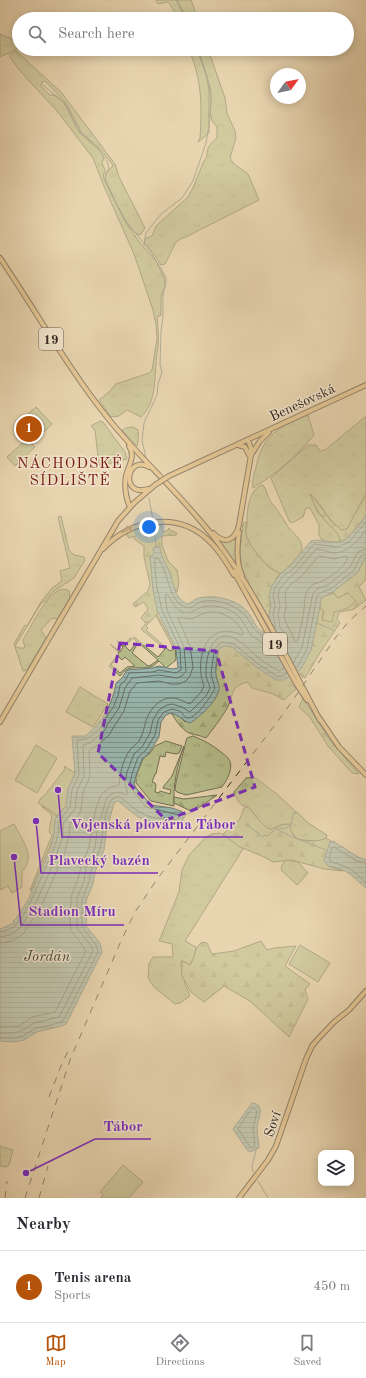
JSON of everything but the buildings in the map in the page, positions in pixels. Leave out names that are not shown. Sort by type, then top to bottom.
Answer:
[{"type":"main road","name":"19","points":[[0,258],[72,370],[116,428],[153,470],[199,518],[223,549],[320,720],[339,747],[366,775]]},
{"type":"main road","name":"Benešovská","points":[[98,555],[118,521],[150,488],[169,476],[366,385]]},
{"type":"main road","points":[[251,455],[266,434],[280,425]]},
{"type":"main road","points":[[116,428],[132,451],[131,464],[126,478],[126,489],[130,507]]},
{"type":"main road","points":[[248,440],[251,448],[251,455],[239,525],[237,547],[238,561],[249,594]]},
{"type":"main road","points":[[235,445],[240,445],[247,449],[250,461]]},
{"type":"main road","points":[[150,488],[142,490],[134,488],[130,482],[129,474],[131,470],[138,465],[147,466],[153,470]]},
{"type":"main road","name":"19","points":[[168,486],[217,546],[249,594]]},
{"type":"main road","points":[[199,518],[215,535],[225,539],[230,539],[235,536],[239,525]]},
{"type":"main road","points":[[0,722],[98,555],[117,536],[138,525],[162,521],[182,524],[196,530],[211,542],[249,594]]},
{"type":"main road","name":"Soví","points":[[240,1196],[268,1160],[276,1146],[309,1053],[317,1040],[334,1022],[350,1010],[366,991]]},
{"type":"highlighted area","points":[[120,643],[216,651],[255,787],[166,820],[98,753]]},
{"type":"green space","points":[[156,0],[176,0],[182,12],[174,12],[168,2],[158,4]]},
{"type":"green space","points":[[177,0],[191,0],[195,12],[183,12]]},
{"type":"green space","points":[[0,34],[12,39],[12,51],[0,57]]},
{"type":"green space","points":[[12,53],[12,56],[21,56],[61,92],[115,164],[119,177],[145,228],[140,235],[130,227],[115,201],[126,223],[140,243],[156,261],[164,277],[165,286],[161,298],[161,315],[157,317],[158,344],[152,399],[141,417],[127,410],[119,416],[111,417],[99,400],[116,384],[149,373],[152,370],[157,339],[156,325],[153,310],[134,254],[93,158],[57,111],[19,70],[9,55]],"holes":[[[45,81],[66,103],[81,132],[102,151],[112,164],[113,166],[106,173],[105,178],[115,201],[103,177],[105,170],[102,163],[104,157],[100,151],[79,132],[64,103],[54,95],[50,95],[41,86],[42,82]]]},
{"type":"green space","points":[[191,56],[199,56],[207,78],[209,91],[209,133],[198,142],[200,138],[201,125],[201,103],[199,82]]},
{"type":"green space","points":[[200,56],[210,56],[225,98],[227,113],[235,131],[236,138],[230,158],[234,164],[248,174],[259,200],[182,238],[176,242],[165,264],[161,265],[144,242],[145,239],[152,236],[156,226],[188,197],[207,156],[208,148],[217,138],[217,127],[212,121],[210,114],[211,97],[207,76]]},
{"type":"green space","points":[[36,407],[52,424],[44,432],[27,415]]},
{"type":"green space","points":[[308,415],[314,435],[286,464],[253,488],[253,478],[259,456],[268,439],[281,428]]},
{"type":"green space","points":[[365,417],[366,494],[347,529],[342,530],[337,527],[310,494],[318,513],[339,535],[340,540],[338,542],[327,542],[321,539],[319,535],[319,525],[310,508],[306,508],[303,517],[292,523],[289,521],[271,478],[308,445],[316,445],[320,451],[325,450]]},
{"type":"green space","points":[[100,421],[103,422],[125,452],[127,459],[99,466],[95,430],[91,426]]},
{"type":"green space","points":[[133,427],[138,430],[137,446],[122,430]]},
{"type":"green space","points":[[27,439],[35,447],[15,466],[7,457]]},
{"type":"green space","points":[[263,485],[270,500],[302,544],[300,554],[281,573],[276,572],[260,558],[246,535],[249,501],[254,491]]},
{"type":"green space","points":[[311,494],[331,521],[342,530],[347,529],[366,494],[366,516],[346,539],[338,542],[340,540],[339,536],[318,511]]},
{"type":"green space","points":[[61,516],[69,550],[74,555],[84,557],[85,560],[74,578],[54,591],[44,602],[42,602],[15,646],[25,648],[23,640],[36,616],[49,598],[56,592],[63,589],[69,591],[70,598],[61,614],[57,619],[52,618],[41,630],[46,638],[27,670],[23,671],[14,644],[25,625],[27,626],[41,602],[52,588],[62,581],[60,571],[70,568],[58,517]]},
{"type":"green space","points":[[247,522],[246,535],[251,545],[265,563],[276,572],[281,573],[276,578],[269,597],[271,605],[269,616],[271,625],[241,567],[240,549],[243,523]]},
{"type":"green space","points":[[162,523],[162,530],[164,532],[169,528],[177,533],[176,535],[162,536],[162,545],[168,561],[177,570],[179,583],[177,592],[168,568],[155,554],[150,557],[153,589],[158,613],[150,622],[145,622],[141,618],[148,609],[144,602],[135,607],[133,604],[148,591],[150,584],[144,557],[144,546],[134,539],[135,536],[129,538],[125,533],[143,526]]},
{"type":"green space","points":[[236,538],[237,566],[217,539],[233,540]]},
{"type":"green space","points":[[366,556],[366,579],[359,587],[366,600],[354,609],[340,612],[337,619],[340,623],[305,678],[299,674],[292,679],[296,689],[284,700],[273,694],[252,688],[247,682],[237,687],[226,710],[206,738],[186,732],[181,727],[171,713],[178,715],[185,722],[218,682],[215,675],[219,649],[224,646],[232,647],[276,680],[311,650],[319,608],[334,611],[343,609],[355,601],[348,593],[338,598],[333,592],[358,572]]},
{"type":"green space","points":[[333,593],[338,598],[348,593],[356,601],[348,608],[334,612],[332,622],[322,620],[324,611],[320,608],[320,601],[322,597]]},
{"type":"green space","points":[[156,613],[175,647],[176,660],[166,668],[159,661],[151,667],[131,668],[120,676],[109,666],[119,653],[110,644],[120,652],[123,647],[117,641],[124,646],[130,638],[132,639],[125,646],[130,651],[137,642],[133,638],[134,637],[158,657],[165,649],[141,629],[147,621],[149,622],[146,626],[148,628],[146,630],[170,651],[174,649],[155,614]],"holes":[[[139,643],[158,660],[148,666],[132,653]],[[118,656],[122,660],[125,657],[135,666],[127,667],[120,673],[111,665]]]},
{"type":"green space","points":[[80,687],[108,704],[93,727],[66,712]]},
{"type":"green space","points":[[303,698],[329,739],[359,774],[352,773],[328,746],[309,716],[299,707]]},
{"type":"green space","points":[[193,736],[208,743],[226,756],[231,765],[228,777],[222,787],[186,795],[175,790],[187,738]]},
{"type":"green space","points":[[166,741],[182,746],[179,753],[176,754],[166,752],[165,757],[160,756],[156,774],[152,782],[156,785],[155,792],[159,793],[160,791],[170,794],[171,790],[163,788],[172,776],[184,746],[176,776],[174,806],[151,801],[136,783],[136,776],[143,759],[155,746]]},
{"type":"green space","points":[[36,745],[57,758],[37,793],[15,780]]},
{"type":"green space","points":[[64,766],[75,773],[68,789],[66,806],[57,816],[38,803],[65,769]]},
{"type":"green space","points":[[254,777],[277,794],[295,811],[294,814],[297,812],[308,823],[327,835],[326,838],[320,841],[301,840],[296,838],[286,824],[271,829],[265,827],[248,807],[243,806],[240,803],[234,792],[246,778]]},
{"type":"green space","points":[[217,795],[193,812],[174,803],[174,797],[184,799]]},
{"type":"green space","points":[[41,806],[57,816],[52,842],[31,891],[30,890],[52,835],[49,832],[52,815]]},
{"type":"green space","points":[[248,807],[269,829],[291,824],[291,831],[296,838],[307,841],[315,841],[326,838],[331,841],[328,866],[343,871],[324,869],[292,860],[273,862],[238,846],[223,834],[240,819],[244,808]]},
{"type":"green space","points":[[14,824],[24,841],[28,854],[28,860],[22,871],[22,887],[12,893],[8,886],[0,890],[0,831]]},
{"type":"green space","points":[[220,833],[243,849],[185,941],[196,947],[194,957],[190,965],[181,961],[185,984],[190,996],[180,1003],[175,1004],[154,987],[148,978],[149,964],[153,957],[173,957],[172,944],[159,941],[179,892],[182,870],[189,855],[206,837],[212,834]]},
{"type":"green space","points":[[285,860],[298,862],[308,873],[297,885],[282,871],[281,867]]},
{"type":"green space","points":[[261,941],[267,950],[296,946],[285,966],[310,984],[305,990],[308,999],[289,1037],[250,1001],[224,986],[204,1002],[191,992],[182,976],[181,962],[185,962],[190,965],[197,947],[202,942],[207,943],[212,954],[234,951]]},
{"type":"green space","points":[[300,945],[330,963],[318,982],[289,964]]},
{"type":"green space","points":[[0,1146],[13,1150],[9,1165],[6,1167],[0,1166]]},
{"type":"green space","points":[[123,1165],[143,1182],[129,1198],[101,1198],[103,1195],[100,1192]]},
{"type":"water","name":"Jordán","points":[[366,516],[366,556],[358,572],[333,592],[321,598],[311,650],[301,669],[284,680],[276,680],[256,667],[232,647],[224,646],[219,649],[216,665],[216,676],[219,690],[211,704],[199,717],[190,723],[171,713],[166,715],[161,722],[159,737],[149,753],[142,759],[134,784],[151,805],[172,808],[183,812],[185,816],[182,821],[177,824],[150,822],[138,817],[118,801],[114,803],[106,833],[104,850],[86,901],[86,926],[100,943],[102,952],[66,1024],[37,1032],[24,1040],[14,1042],[0,1041],[0,929],[14,923],[13,921],[28,900],[50,850],[54,834],[55,819],[66,806],[68,789],[75,774],[72,736],[85,736],[97,725],[106,712],[115,690],[116,683],[122,678],[127,670],[159,666],[172,669],[178,668],[176,649],[157,610],[153,589],[150,557],[154,554],[153,548],[156,546],[160,548],[177,594],[183,602],[188,604],[196,599],[206,597],[227,599],[240,605],[246,610],[257,627],[263,632],[269,630],[271,625],[269,616],[271,605],[269,597],[271,587],[281,573],[289,567],[311,541],[342,541],[351,535]]},
{"type":"water","points":[[333,841],[358,857],[366,860],[366,888],[345,871],[328,866],[324,860],[330,842]]},
{"type":"water","points":[[252,1103],[257,1104],[260,1109],[257,1125],[259,1148],[250,1152],[247,1150],[233,1129]]},
{"type":"waterway","points":[[176,0],[183,12]]},
{"type":"waterway","points":[[144,245],[146,233],[161,214],[182,198],[193,181],[206,143],[211,104],[211,90],[200,56]]},
{"type":"waterway","points":[[43,85],[65,103],[79,131],[97,147],[107,161],[109,168],[106,173],[105,180],[111,194],[126,221],[152,254],[166,278],[163,294],[163,317],[161,331],[160,365],[162,372],[158,384],[157,395],[144,423],[142,440],[146,459]]},
{"type":"waterway","points":[[149,498],[153,520]]},
{"type":"waterway","points":[[154,525],[156,546]]},
{"type":"waterway","points":[[316,623],[334,630]]},
{"type":"waterway","points":[[185,815],[199,805]]},
{"type":"waterway","points":[[277,829],[286,828],[291,825],[293,814],[296,812]]},
{"type":"waterway","points":[[246,824],[263,837],[264,835],[267,836],[276,829],[326,850]]},
{"type":"waterway","points":[[253,1172],[252,1166],[256,1150]]},
{"type":"waterway","points":[[258,1181],[268,1198]]},
{"type":"railway","points":[[25,1198],[70,1060],[135,912],[158,878],[284,713],[336,637],[349,621],[366,606]]},
{"type":"railway","points":[[49,1097],[68,1051]]},
{"type":"railway","points":[[39,1198],[48,1166]]},
{"type":"railway","points":[[5,1198],[7,1181]]},
{"type":"place","name":"Tenis arena","points":[[29,429]]},
{"type":"place","name":"Vojenská plovárna Tábor","points":[[58,790]]},
{"type":"place","name":"Plavecký bazén","points":[[36,821]]},
{"type":"place","name":"Stadion Míru","points":[[14,857]]},
{"type":"place","name":"Tábor","points":[[26,1173]]},
{"type":"district","name":"NÁCHODSKÉ SÍDLIŠTĚ","points":[[70,472]]}]
